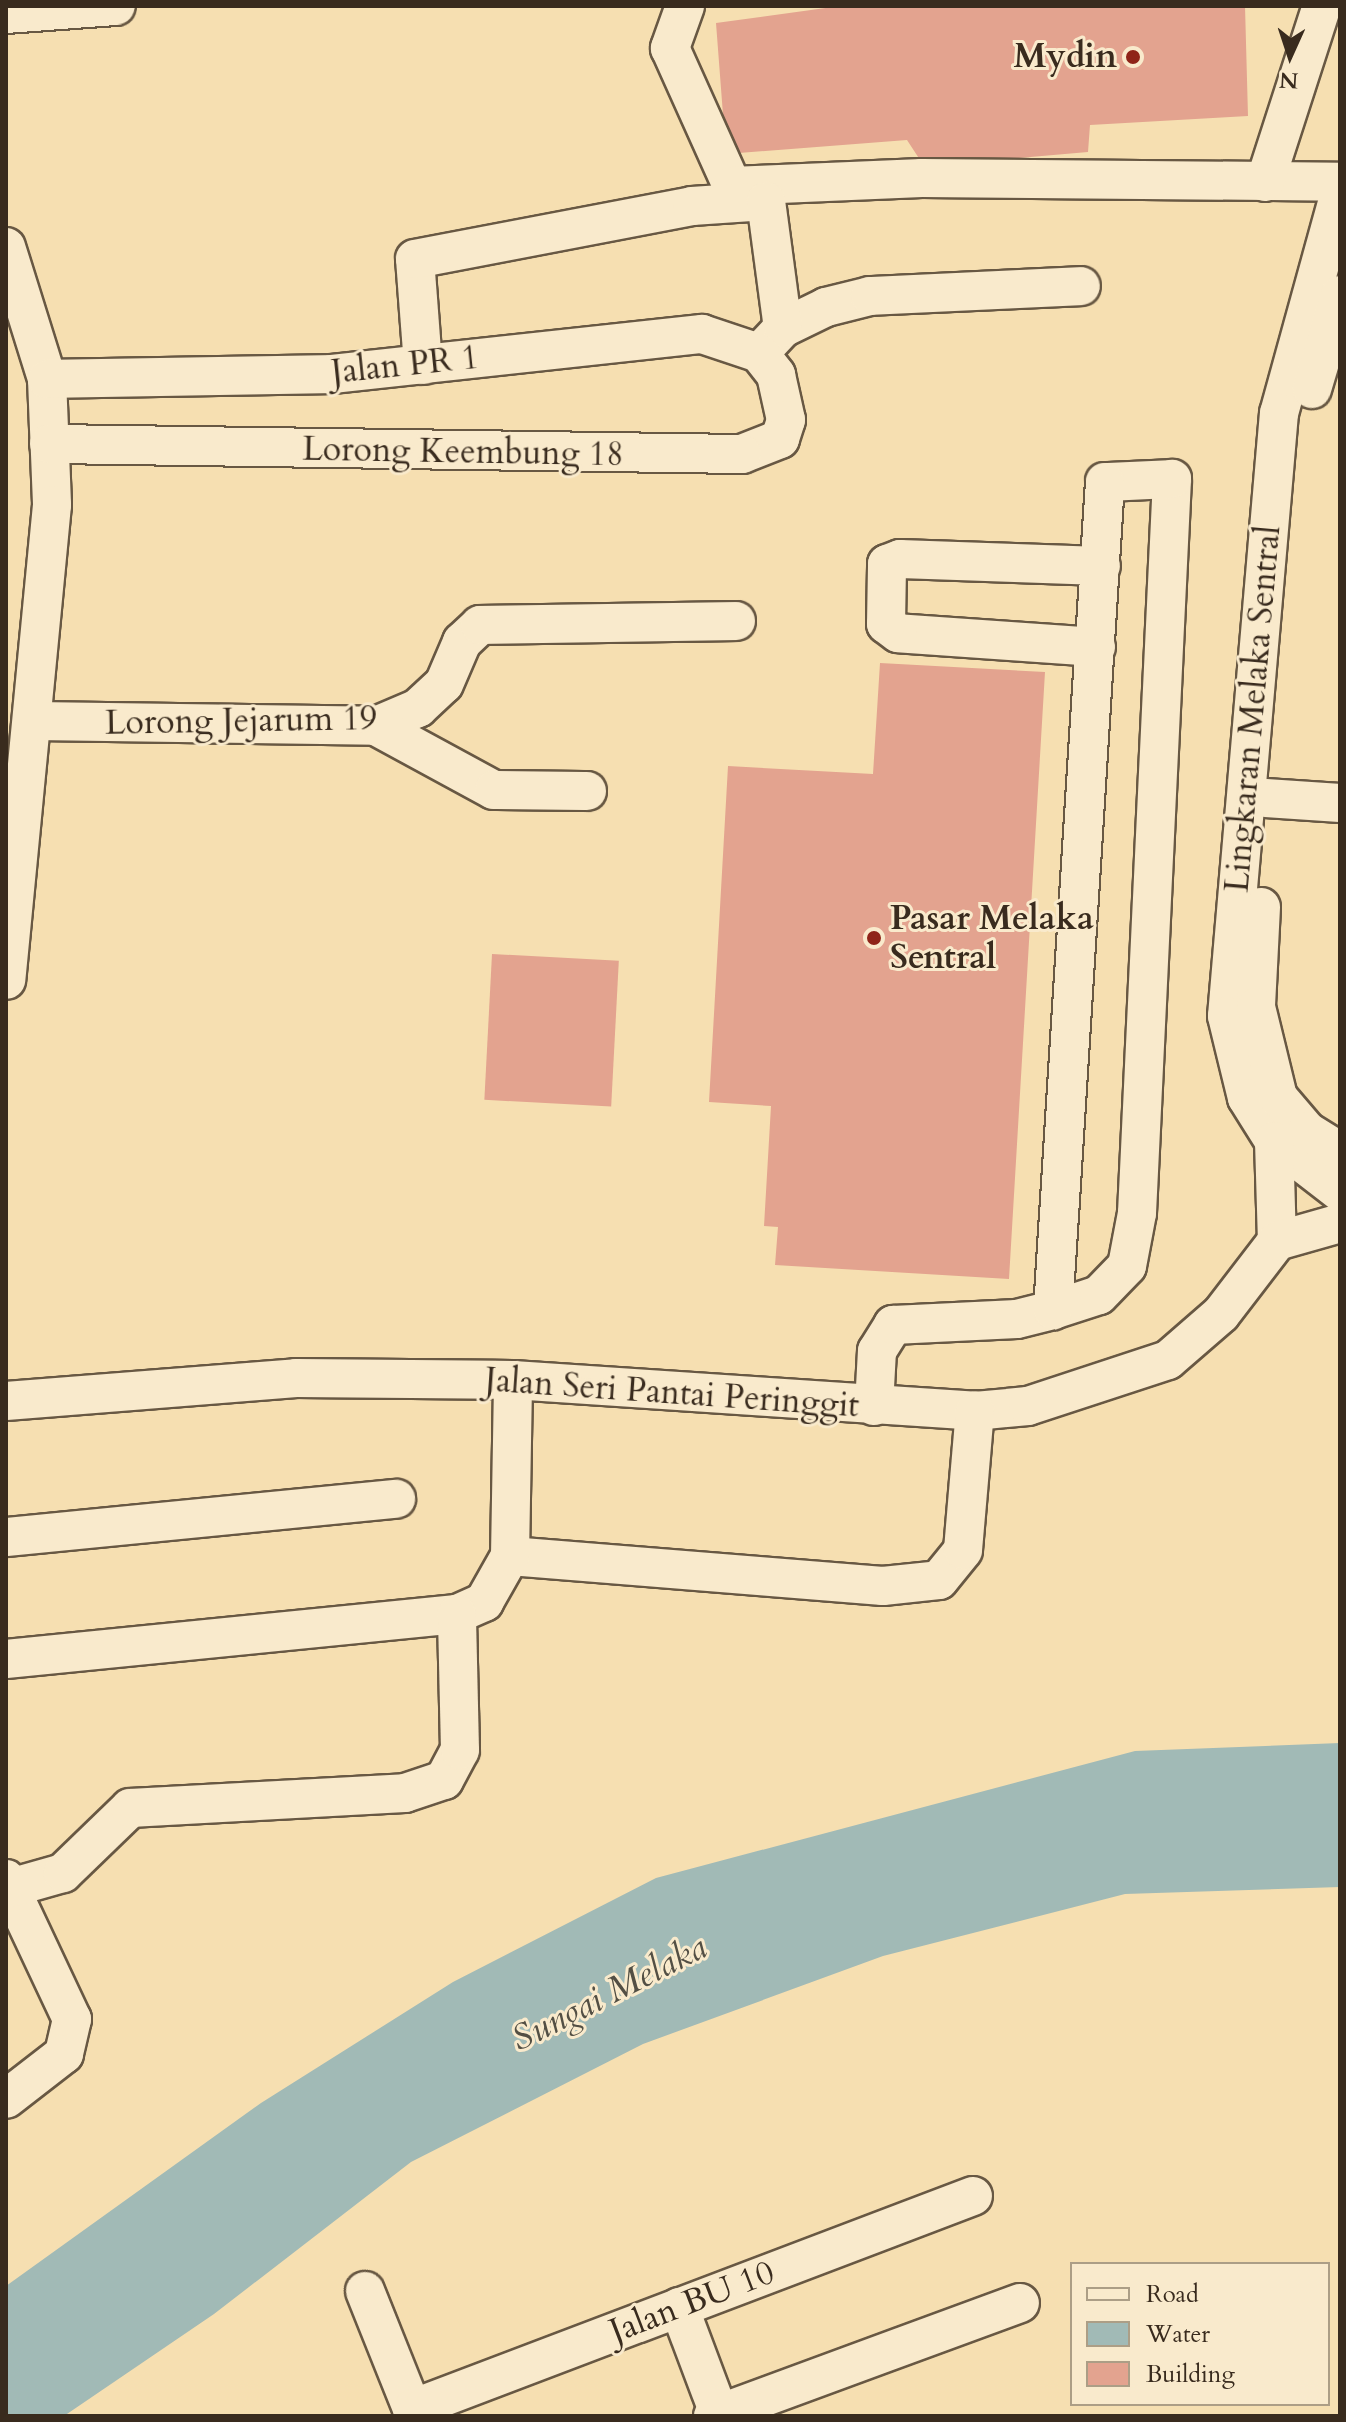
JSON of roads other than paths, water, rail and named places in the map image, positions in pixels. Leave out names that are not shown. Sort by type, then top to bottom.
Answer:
[{"type":"street","points":[[6,14],[116,6]]},
{"type":"street","points":[[685,6],[670,48],[732,186],[922,178],[1340,182]]},
{"type":"street","points":[[1265,182],[1322,6]]},
{"type":"street","name":"Lingkaran Melaka Sentral","points":[[1340,192],[1279,413],[1227,1016],[1247,1098],[1274,1141],[1340,1192]]},
{"type":"street","points":[[423,365],[415,259],[692,206],[766,201],[771,340],[870,296],[1081,286]]},
{"type":"street","points":[[6,247],[47,379],[52,505],[25,739],[6,980]]},
{"type":"street","name":"Lingkaran Melaka Sentral","points":[[1340,295],[1304,417],[1266,798],[1256,1007],[1278,1097],[1307,1131],[1340,1152]]},
{"type":"street","name":"Jalan PR 1","points":[[47,379],[332,374],[655,335],[702,334],[771,340]]},
{"type":"street","name":"Lorong Keembung 18","points":[[49,444],[742,454],[780,439],[786,420],[771,340]]},
{"type":"street","points":[[874,1406],[877,1351],[893,1325],[1017,1319],[1053,1310],[1099,1295],[1127,1266],[1137,1213],[1172,479],[1105,482],[1053,1310]]},
{"type":"street","points":[[1096,647],[898,633],[886,624],[887,564],[900,559],[1101,566]]},
{"type":"street","name":"Lorong Jejarum 19","points":[[25,739],[376,726],[431,696],[462,642],[480,625],[736,621]]},
{"type":"street","points":[[376,726],[494,790],[587,791]]},
{"type":"street","points":[[1266,798],[1340,803]]},
{"type":"street","points":[[1274,1141],[1277,1241],[1340,1223]]},
{"type":"street","name":"Jalan Seri Pantai Peringgit","points":[[8,1394],[296,1378],[513,1380],[975,1411],[1076,1395],[1168,1360],[1221,1314],[1277,1241]]},
{"type":"street","points":[[6,1659],[457,1614],[484,1602],[510,1556],[513,1380]]},
{"type":"street","points":[[510,1556],[883,1586],[939,1580],[963,1550],[975,1411]]},
{"type":"street","points":[[6,1537],[396,1499]]},
{"type":"street","points":[[6,2099],[64,2054],[72,2029],[8,1884],[63,1873],[130,1808],[405,1793],[444,1780],[460,1750],[457,1614]]},
{"type":"street","name":"Jalan BU 10","points":[[413,2412],[973,2196]]},
{"type":"street","points":[[365,2291],[413,2412]]},
{"type":"street","points":[[679,2307],[718,2415],[1020,2303]]},
{"type":"water","name":"Sungai Melaka","points":[[1340,1743],[1340,1887],[1125,1894],[883,1956],[643,2044],[411,2162],[214,2314],[64,2416],[6,2416],[6,2286],[261,2103],[453,1982],[656,1878],[1135,1751]]},
{"type":"place","name":"Mydin","points":[[1133,57]]},
{"type":"place","name":"Pasar Melaka Sentral","points":[[874,938]]}]
